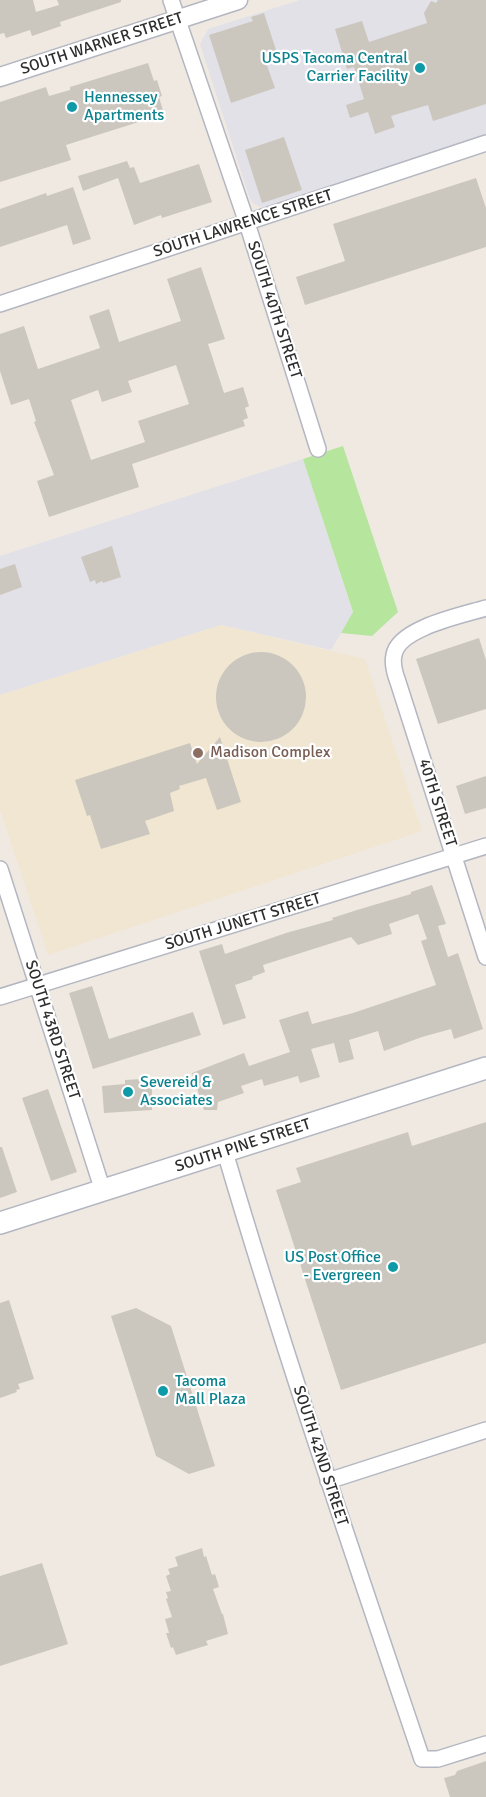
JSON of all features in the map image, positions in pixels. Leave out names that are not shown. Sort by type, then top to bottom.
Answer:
[{"type":"main road","name":"SOUTH PINE STREET","points":[[0,1223],[486,1068]]},
{"type":"street","name":"SOUTH 40TH STREET","points":[[171,0],[247,223],[318,449]]},
{"type":"street","name":"SOUTH WARNER STREET","points":[[0,76],[238,0]]},
{"type":"street","name":"SOUTH LAWRENCE STREET","points":[[0,304],[486,143]]},
{"type":"street","name":"40TH STREET","points":[[486,608],[412,633],[396,648],[393,656],[396,674],[486,957]]},
{"type":"street","name":"SOUTH JUNETT STREET","points":[[0,997],[486,846]]},
{"type":"street","name":"SOUTH 43RD STREET","points":[[0,870],[103,1191]]},
{"type":"street","name":"SOUTH 42ND STREET","points":[[225,1152],[328,1482],[422,1759],[438,1759],[486,1744]]},
{"type":"street","points":[[328,1482],[486,1431]]},
{"type":"shaded area","points":[[300,0],[486,0],[486,137],[268,207],[260,207],[253,203],[200,44],[208,29]]},
{"type":"shaded area","points":[[303,459],[353,613],[331,650],[221,625],[0,695],[0,556]]},
{"type":"shaded area","name":"Madison Complex","points":[[221,625],[365,659],[422,831],[48,955],[0,810],[0,695]]},
{"type":"green space","points":[[343,446],[398,612],[372,636],[341,633],[353,612],[303,459]]},
{"type":"building","points":[[0,0],[33,0],[36,12],[59,5],[57,0],[121,0],[121,2],[60,22],[61,26],[32,36],[30,30],[6,38],[4,33],[0,34]]},
{"type":"building","name":"USPS Tacoma Central Carrier Facility","points":[[438,0],[486,0],[486,104],[433,121],[428,105],[391,116],[395,127],[375,134],[368,112],[350,118],[346,105],[364,99],[354,67],[347,69],[335,29],[362,21],[369,42],[427,23],[424,13],[431,1],[436,3]]},
{"type":"building","points":[[264,13],[277,53],[264,57],[275,88],[231,103],[209,35],[253,21],[251,17]]},
{"type":"building","points":[[148,63],[154,81],[157,80],[164,114],[66,145],[71,160],[0,182],[0,102],[46,87],[49,96],[70,90],[70,87]]},
{"type":"building","points":[[284,137],[302,190],[262,203],[245,150]]},
{"type":"building","points":[[127,161],[130,168],[134,167],[140,183],[199,164],[212,202],[162,218],[161,215],[134,225],[118,178],[83,191],[78,176]]},
{"type":"building","points":[[476,178],[486,208],[486,247],[305,305],[296,277],[345,261],[333,224]]},
{"type":"building","points":[[73,187],[91,239],[73,245],[67,225],[0,247],[0,209],[46,193],[47,196]]},
{"type":"building","points":[[201,267],[225,339],[208,344],[224,393],[243,387],[249,406],[245,408],[248,418],[243,420],[245,426],[132,464],[139,487],[49,517],[37,481],[54,475],[34,422],[36,421],[29,399],[11,405],[0,371],[0,334],[24,326],[38,369],[100,348],[89,316],[109,309],[119,342],[181,321],[167,279]],"holes":[[[176,365],[189,404],[138,421],[145,442],[91,460],[71,400],[98,390],[102,402],[132,392],[128,381]]]},
{"type":"building","points":[[112,546],[121,577],[103,583],[102,581],[96,584],[95,580],[90,582],[81,557]]},
{"type":"building","points":[[15,564],[22,587],[0,595],[0,569]]},
{"type":"building","points":[[479,638],[486,660],[486,709],[438,724],[416,659]]},
{"type":"building","points":[[261,652],[278,655],[293,665],[303,680],[306,697],[303,714],[293,729],[278,739],[261,742],[244,739],[229,729],[219,714],[216,697],[219,680],[229,665],[244,655]]},
{"type":"building","points":[[220,737],[241,802],[217,810],[206,778],[179,786],[180,789],[170,793],[174,811],[145,821],[150,834],[101,849],[75,780],[190,743],[197,764]]},
{"type":"building","points":[[486,776],[486,808],[465,814],[456,786]]},
{"type":"building","points":[[432,885],[446,924],[438,926],[448,957],[458,953],[483,1029],[454,1039],[451,1029],[384,1051],[378,1031],[349,1040],[354,1059],[339,1063],[334,1043],[311,1049],[320,1077],[300,1083],[298,1076],[264,1086],[262,1079],[241,1086],[244,1093],[218,1102],[217,1110],[204,1110],[192,1073],[244,1053],[249,1066],[290,1052],[279,1020],[308,1011],[312,1024],[353,1013],[436,985],[421,941],[427,939],[418,914],[389,924],[392,934],[358,945],[351,937],[263,965],[265,972],[235,985],[246,1018],[223,1025],[199,951],[222,944],[225,954],[411,894],[411,892]]},
{"type":"building","points":[[92,986],[109,1039],[193,1012],[201,1035],[93,1069],[69,993]]},
{"type":"building","name":"Severeid & Associates","points":[[142,1079],[142,1083],[152,1083],[152,1110],[104,1113],[102,1086],[125,1084],[125,1080]]},
{"type":"building","points":[[48,1089],[77,1172],[51,1181],[22,1098]]},
{"type":"building","name":"US Post Office - Evergreen","points":[[486,1122],[486,1343],[341,1390],[276,1190],[301,1182],[296,1168],[408,1132],[412,1146]]},
{"type":"building","points":[[0,1147],[2,1147],[17,1192],[0,1198]]},
{"type":"building","points":[[9,1300],[34,1379],[18,1384],[20,1389],[16,1390],[17,1392],[0,1398],[0,1303]]},
{"type":"building","name":"Tacoma Mall Plaza","points":[[136,1308],[171,1326],[215,1466],[189,1474],[156,1456],[111,1316]]},
{"type":"building","points":[[202,1548],[219,1587],[213,1589],[228,1634],[206,1641],[208,1645],[176,1655],[166,1633],[169,1633],[165,1619],[172,1617],[166,1599],[168,1598],[166,1592],[171,1591],[166,1576],[170,1574],[168,1569],[178,1566],[175,1557]]},
{"type":"building","points":[[42,1563],[68,1644],[0,1666],[0,1576]]},
{"type":"building","points":[[486,1761],[486,1797],[450,1797],[444,1778]]},
{"type":"place","name":"USPS Tacoma Central Carrier Facility","points":[[420,68]]},
{"type":"place","name":"Hennessey Apartments","points":[[72,107]]},
{"type":"place","name":"Madison Complex","points":[[198,753]]},
{"type":"place","name":"Severeid & Associates","points":[[128,1092]]},
{"type":"place","name":"US Post Office - Evergreen","points":[[393,1267]]},
{"type":"place","name":"Tacoma Mall Plaza","points":[[163,1391]]}]
